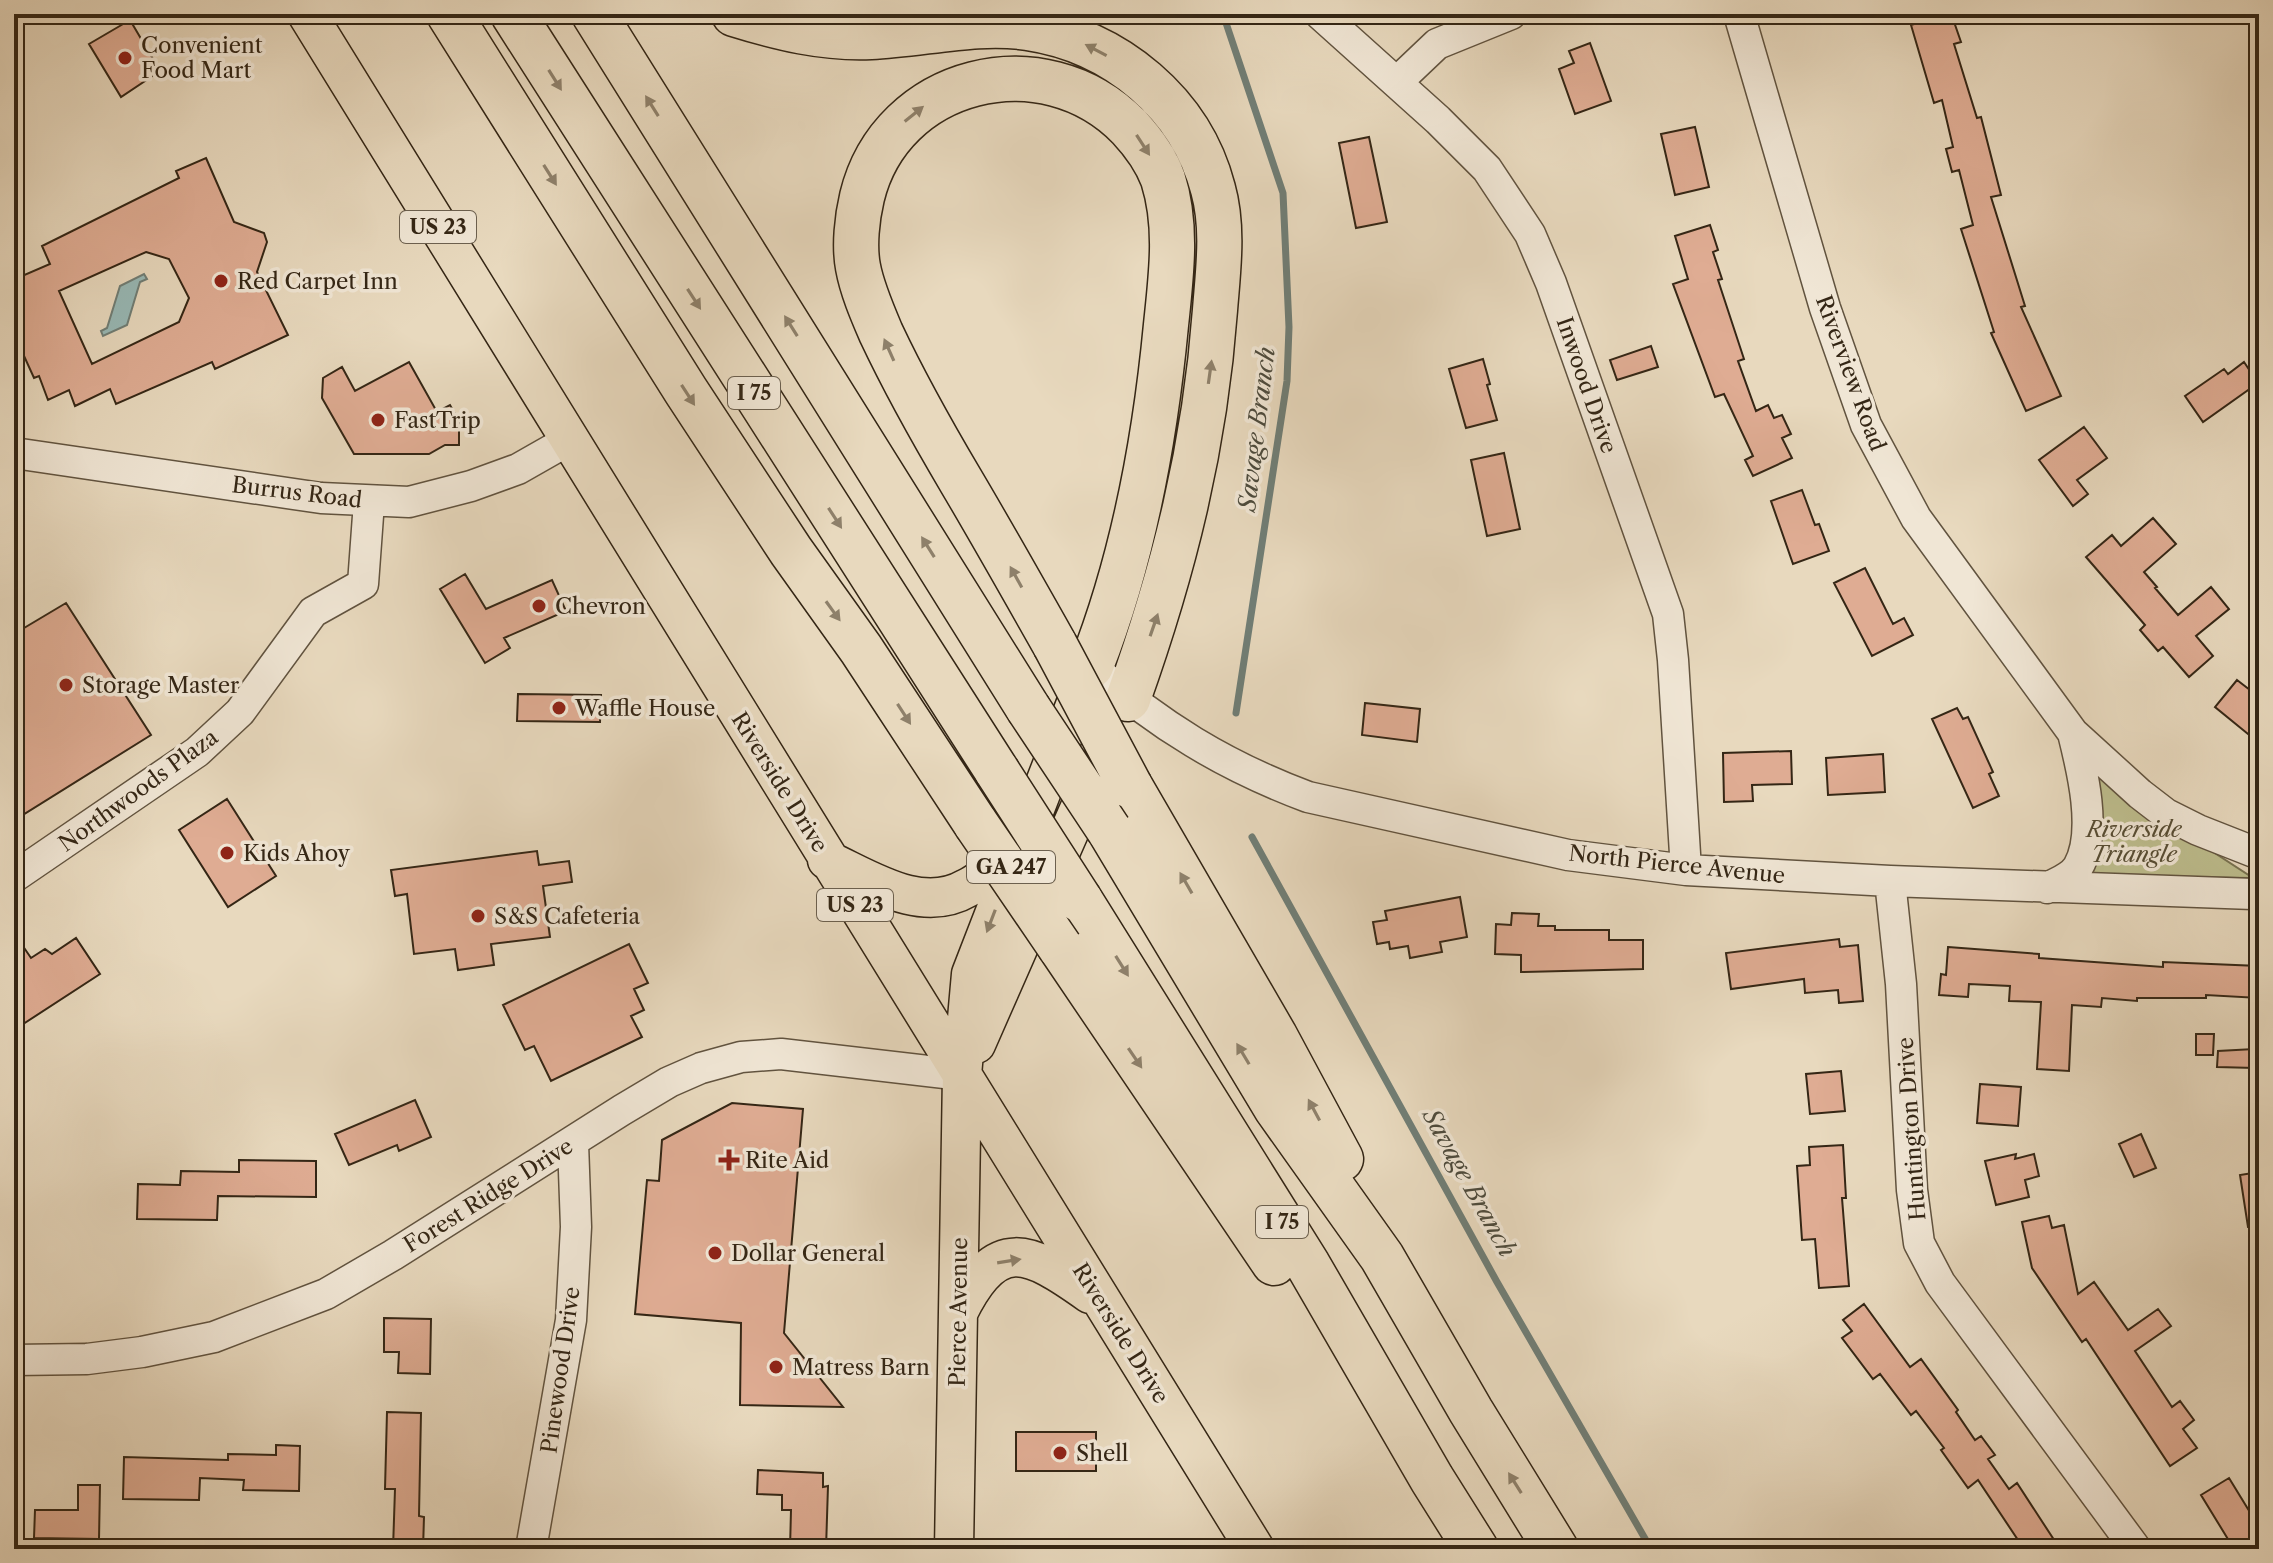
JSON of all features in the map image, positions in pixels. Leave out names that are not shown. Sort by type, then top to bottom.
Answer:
[{"type":"highway","points":[[449,14],[686,391],[791,551],[861,649],[1311,1318],[1432,1479]]},
{"type":"highway","name":"I 75","points":[[513,14],[1080,900],[1308,1265],[1476,1549]]},
{"type":"highway","name":"I 75","points":[[594,14],[1028,708],[1109,830],[1276,1108],[1382,1257],[1556,1549]]},
{"type":"highway","points":[[734,14],[818,35],[869,38],[991,27],[1028,28],[1089,46],[1135,73],[1180,115],[1196,141],[1214,190],[1219,227],[1212,354],[1201,436],[1185,514],[1159,614],[1128,699]]},
{"type":"highway","points":[[1073,656],[1125,563],[1147,473],[1161,385],[1173,231],[1162,178],[1141,139],[1113,111],[1090,96],[1056,83],[1006,79],[973,84],[932,100],[905,121],[882,149],[867,178],[858,214],[857,265],[872,311],[906,387],[1073,656],[1130,786],[1275,1036],[1342,1160],[1382,1257]]},
{"type":"main road","name":"Riverside Drive","points":[[307,14],[1255,1549]]},
{"type":"main road","name":"Pierce Avenue","points":[[954,1549],[962,1075],[971,974],[1017,852],[1073,656]]},
{"type":"main road","name":"Pierce Avenue","points":[[962,1075],[1128,699]]},
{"type":"main road","points":[[827,860],[905,895],[930,898],[967,889],[1017,852]]},
{"type":"main road","points":[[958,1313],[983,1271],[997,1262],[1013,1258],[1045,1264],[1101,1302]]},
{"type":"street","name":"Inwood Drive","points":[[1320,14],[1397,82],[1487,169],[1530,234],[1551,283],[1668,614],[1686,870]]},
{"type":"street","points":[[1397,82],[1437,44],[1511,14]]},
{"type":"street","name":"Riverview Road","points":[[1739,14],[1825,308],[1866,425],[1916,518],[2073,733],[2166,814],[2259,854]]},
{"type":"street","name":"Burrus Road","points":[[14,453],[321,498],[409,502],[471,486],[518,469],[569,440]]},
{"type":"street","name":"Northwoods Plaza","points":[[14,877],[197,752],[240,712],[313,612],[363,584],[369,502]]},
{"type":"street","name":"North Pierce Avenue","points":[[1073,656],[1128,699],[1224,762],[1308,797],[1568,855],[1686,870],[1890,881],[2259,892]]},
{"type":"street","name":"Riverview Road","points":[[2047,888],[2067,878],[2077,867],[2085,848],[2085,798],[2073,733]]},
{"type":"street","name":"Huntington Drive","points":[[1890,881],[1901,984],[1912,1190],[1919,1243],[1940,1283],[2136,1549]]},
{"type":"street","name":"Forest Ridge Drive","points":[[14,1360],[87,1359],[142,1352],[214,1337],[326,1294],[669,1082],[701,1068],[741,1057],[781,1054],[962,1075]]},
{"type":"street","name":"Pinewood Drive","points":[[531,1549],[571,1320],[576,1227],[573,1143]]},
{"type":"green space","name":"Riverside Triangle","points":[[2095,775],[2253,878],[2087,876]]},
{"type":"water","points":[[144,274],[147,279],[140,282],[127,325],[103,336],[101,331],[107,328],[120,286]]},
{"type":"building","points":[[1942,15],[1944,21],[1953,19],[1961,42],[1954,44],[1977,118],[1981,117],[2001,195],[1991,197],[2025,306],[2021,307],[2061,396],[2026,411],[1991,333],[1994,332],[1961,229],[1973,225],[1959,170],[1952,172],[1946,149],[1953,147],[1942,100],[1934,103],[1911,25]]},
{"type":"building","name":"Convenient Food Mart","points":[[130,20],[160,71],[121,97],[89,44]]},
{"type":"building","points":[[1590,43],[1611,101],[1575,114],[1559,69],[1574,63],[1569,51]]},
{"type":"building","points":[[1695,127],[1709,187],[1675,195],[1661,134]]},
{"type":"building","points":[[1369,137],[1387,222],[1356,228],[1339,143]]},
{"type":"building","name":"Red Carpet Inn","points":[[206,158],[234,222],[264,233],[267,242],[257,272],[288,335],[215,369],[212,362],[116,404],[110,389],[75,406],[69,390],[48,400],[39,376],[34,378],[14,334],[14,298],[21,294],[15,279],[50,264],[42,246],[179,178],[176,171]],"holes":[[[146,252],[169,259],[189,298],[179,322],[92,364],[59,291]]]},
{"type":"building","points":[[1710,225],[1718,250],[1713,252],[1722,279],[1718,280],[1744,359],[1738,361],[1756,411],[1768,405],[1774,418],[1782,415],[1791,434],[1782,438],[1792,458],[1753,476],[1745,460],[1753,456],[1724,394],[1715,397],[1673,284],[1688,279],[1675,236]]},
{"type":"building","points":[[1651,346],[1658,367],[1617,380],[1610,360]]},
{"type":"building","points":[[1483,359],[1497,420],[1466,428],[1449,369]]},
{"type":"building","points":[[409,362],[437,412],[450,405],[459,421],[459,445],[445,445],[429,454],[354,454],[322,398],[323,378],[342,367],[355,391]]},
{"type":"building","points":[[2244,362],[2258,383],[2203,422],[2185,396],[2224,369],[2228,374]]},
{"type":"building","points":[[2084,427],[2107,458],[2077,480],[2088,494],[2073,506],[2039,460]]},
{"type":"building","points":[[1504,453],[1520,529],[1487,536],[1471,460]]},
{"type":"building","points":[[1802,490],[1829,551],[1793,564],[1771,501]]},
{"type":"building","points":[[2153,518],[2176,544],[2144,572],[2155,588],[2178,615],[2211,587],[2229,609],[2196,636],[2213,656],[2189,677],[2163,647],[2158,651],[2140,630],[2145,625],[2086,557],[2112,535],[2121,546]]},
{"type":"building","points":[[1865,568],[1893,624],[1904,618],[1913,635],[1872,656],[1834,583]]},
{"type":"building","points":[[465,574],[486,609],[552,580],[566,611],[504,638],[510,648],[485,663],[440,589]]},
{"type":"building","name":"Storage Master","points":[[66,603],[151,735],[21,816],[14,804],[14,634]]},
{"type":"building","points":[[2237,680],[2259,697],[2259,743],[2215,707]]},
{"type":"building","name":"Waffle House","points":[[518,694],[601,695],[600,722],[517,721]]},
{"type":"building","points":[[1365,703],[1420,709],[1417,742],[1362,735]]},
{"type":"building","points":[[1957,708],[1963,719],[1968,717],[1993,772],[1989,774],[1999,796],[1973,808],[1932,719]]},
{"type":"building","points":[[1791,751],[1792,784],[1752,785],[1753,801],[1724,802],[1723,753]]},
{"type":"building","points":[[1883,754],[1885,792],[1828,795],[1826,758]]},
{"type":"building","name":"Kids Ahoy","points":[[227,799],[276,876],[228,907],[179,830]]},
{"type":"building","name":"S&S Cafeteria","points":[[537,851],[539,865],[569,861],[572,882],[543,886],[550,937],[491,944],[494,965],[458,970],[455,949],[414,954],[407,894],[395,896],[391,870]]},
{"type":"building","points":[[1460,897],[1467,937],[1440,942],[1442,952],[1410,958],[1408,946],[1390,949],[1389,942],[1377,944],[1373,922],[1387,920],[1385,911]]},
{"type":"building","points":[[1512,913],[1539,914],[1538,926],[1555,926],[1555,930],[1609,930],[1609,940],[1643,940],[1643,969],[1521,972],[1521,955],[1495,954],[1496,924],[1511,925]]},
{"type":"building","points":[[14,933],[31,958],[45,949],[52,954],[76,938],[100,974],[14,1030]]},
{"type":"building","points":[[1839,939],[1840,947],[1858,945],[1863,1001],[1839,1003],[1838,990],[1805,993],[1804,979],[1731,989],[1726,953]]},
{"type":"building","points":[[629,944],[648,983],[634,989],[644,1010],[631,1016],[642,1037],[551,1081],[534,1046],[525,1050],[503,1005]]},
{"type":"building","points":[[1948,947],[2039,954],[2039,958],[2163,967],[2163,962],[2259,966],[2259,998],[2206,995],[2206,998],[2137,998],[2137,1001],[2102,998],[2101,1007],[2072,1005],[2069,1071],[2037,1069],[2041,1002],[2009,1001],[2010,986],[1969,984],[1968,997],[1939,995],[1941,974],[1946,975]]},
{"type":"building","points":[[2196,1034],[2214,1034],[2213,1055],[2196,1055]]},
{"type":"building","points":[[2254,1049],[2255,1068],[2217,1067],[2218,1051]]},
{"type":"building","points":[[1841,1071],[1845,1111],[1810,1114],[1806,1074]]},
{"type":"building","points":[[1980,1084],[2021,1087],[2018,1126],[1977,1123]]},
{"type":"building","points":[[415,1100],[431,1137],[399,1151],[397,1145],[349,1165],[335,1134]]},
{"type":"building","points":[[732,1103],[803,1109],[784,1333],[843,1407],[740,1405],[741,1323],[635,1314],[647,1180],[659,1181],[662,1140]]},
{"type":"building","points":[[2141,1134],[2156,1168],[2134,1177],[2119,1144]]},
{"type":"building","points":[[1843,1145],[1846,1198],[1842,1198],[1849,1286],[1819,1288],[1815,1239],[1802,1240],[1797,1166],[1810,1165],[1809,1147]]},
{"type":"building","points":[[2016,1154],[2015,1159],[2034,1154],[2039,1176],[2025,1180],[2029,1197],[1996,1205],[1985,1161]]},
{"type":"building","points":[[239,1160],[316,1161],[316,1197],[218,1196],[217,1220],[137,1219],[138,1184],[180,1185],[181,1171],[239,1172]]},
{"type":"building","points":[[2259,1172],[2259,1226],[2248,1227],[2240,1175]]},
{"type":"building","points":[[2049,1216],[2052,1228],[2064,1225],[2078,1294],[2094,1282],[2128,1330],[2158,1309],[2171,1326],[2135,1351],[2172,1407],[2180,1401],[2194,1420],[2183,1429],[2197,1448],[2170,1466],[2086,1339],[2082,1342],[2032,1268],[2022,1222]]},
{"type":"building","points":[[1864,1304],[1910,1367],[1921,1359],[1958,1410],[1956,1412],[1975,1440],[1981,1436],[1995,1455],[1988,1459],[2009,1489],[2017,1483],[2060,1549],[2024,1549],[1978,1480],[1968,1488],[1941,1450],[1944,1448],[1916,1411],[1911,1415],[1880,1374],[1873,1379],[1842,1338],[1852,1331],[1843,1320]]},
{"type":"building","points":[[384,1318],[431,1319],[430,1374],[398,1373],[399,1352],[384,1352]]},
{"type":"building","points":[[387,1412],[421,1413],[419,1516],[424,1517],[423,1549],[393,1549],[395,1489],[385,1489]]},
{"type":"building","points":[[1016,1432],[1096,1432],[1096,1471],[1016,1471]]},
{"type":"building","points":[[276,1445],[300,1446],[299,1491],[243,1490],[244,1480],[200,1478],[199,1500],[123,1499],[124,1457],[228,1460],[228,1454],[276,1455]]},
{"type":"building","points":[[758,1470],[823,1473],[823,1487],[828,1486],[826,1549],[790,1549],[791,1510],[782,1510],[782,1495],[757,1494]]},
{"type":"building","points":[[2229,1478],[2259,1527],[2259,1538],[2242,1549],[2234,1549],[2201,1495]]},
{"type":"building","points":[[78,1485],[100,1485],[99,1539],[34,1538],[35,1510],[78,1510]]},
{"type":"waterway","name":"Savage Branch","points":[[1223,14],[1283,193],[1289,327],[1287,381],[1236,713]]},
{"type":"waterway","name":"Savage Branch","points":[[1252,837],[1497,1282],[1651,1549]]},
{"type":"place","name":"Convenient Food Mart","points":[[125,58]]},
{"type":"place","name":"Red Carpet Inn","points":[[221,281]]},
{"type":"place","name":"FastTrip","points":[[378,420]]},
{"type":"place","name":"Chevron","points":[[539,606]]},
{"type":"place","name":"Storage Master","points":[[66,685]]},
{"type":"place","name":"Waffle House","points":[[559,708]]},
{"type":"place","name":"Kids Ahoy","points":[[227,853]]},
{"type":"place","name":"S&S Cafeteria","points":[[478,916]]},
{"type":"place","name":"Rite Aid","points":[[729,1160]]},
{"type":"place","name":"Dollar General","points":[[715,1253]]},
{"type":"place","name":"Matress Barn","points":[[776,1367]]},
{"type":"place","name":"Shell","points":[[1060,1453]]}]
